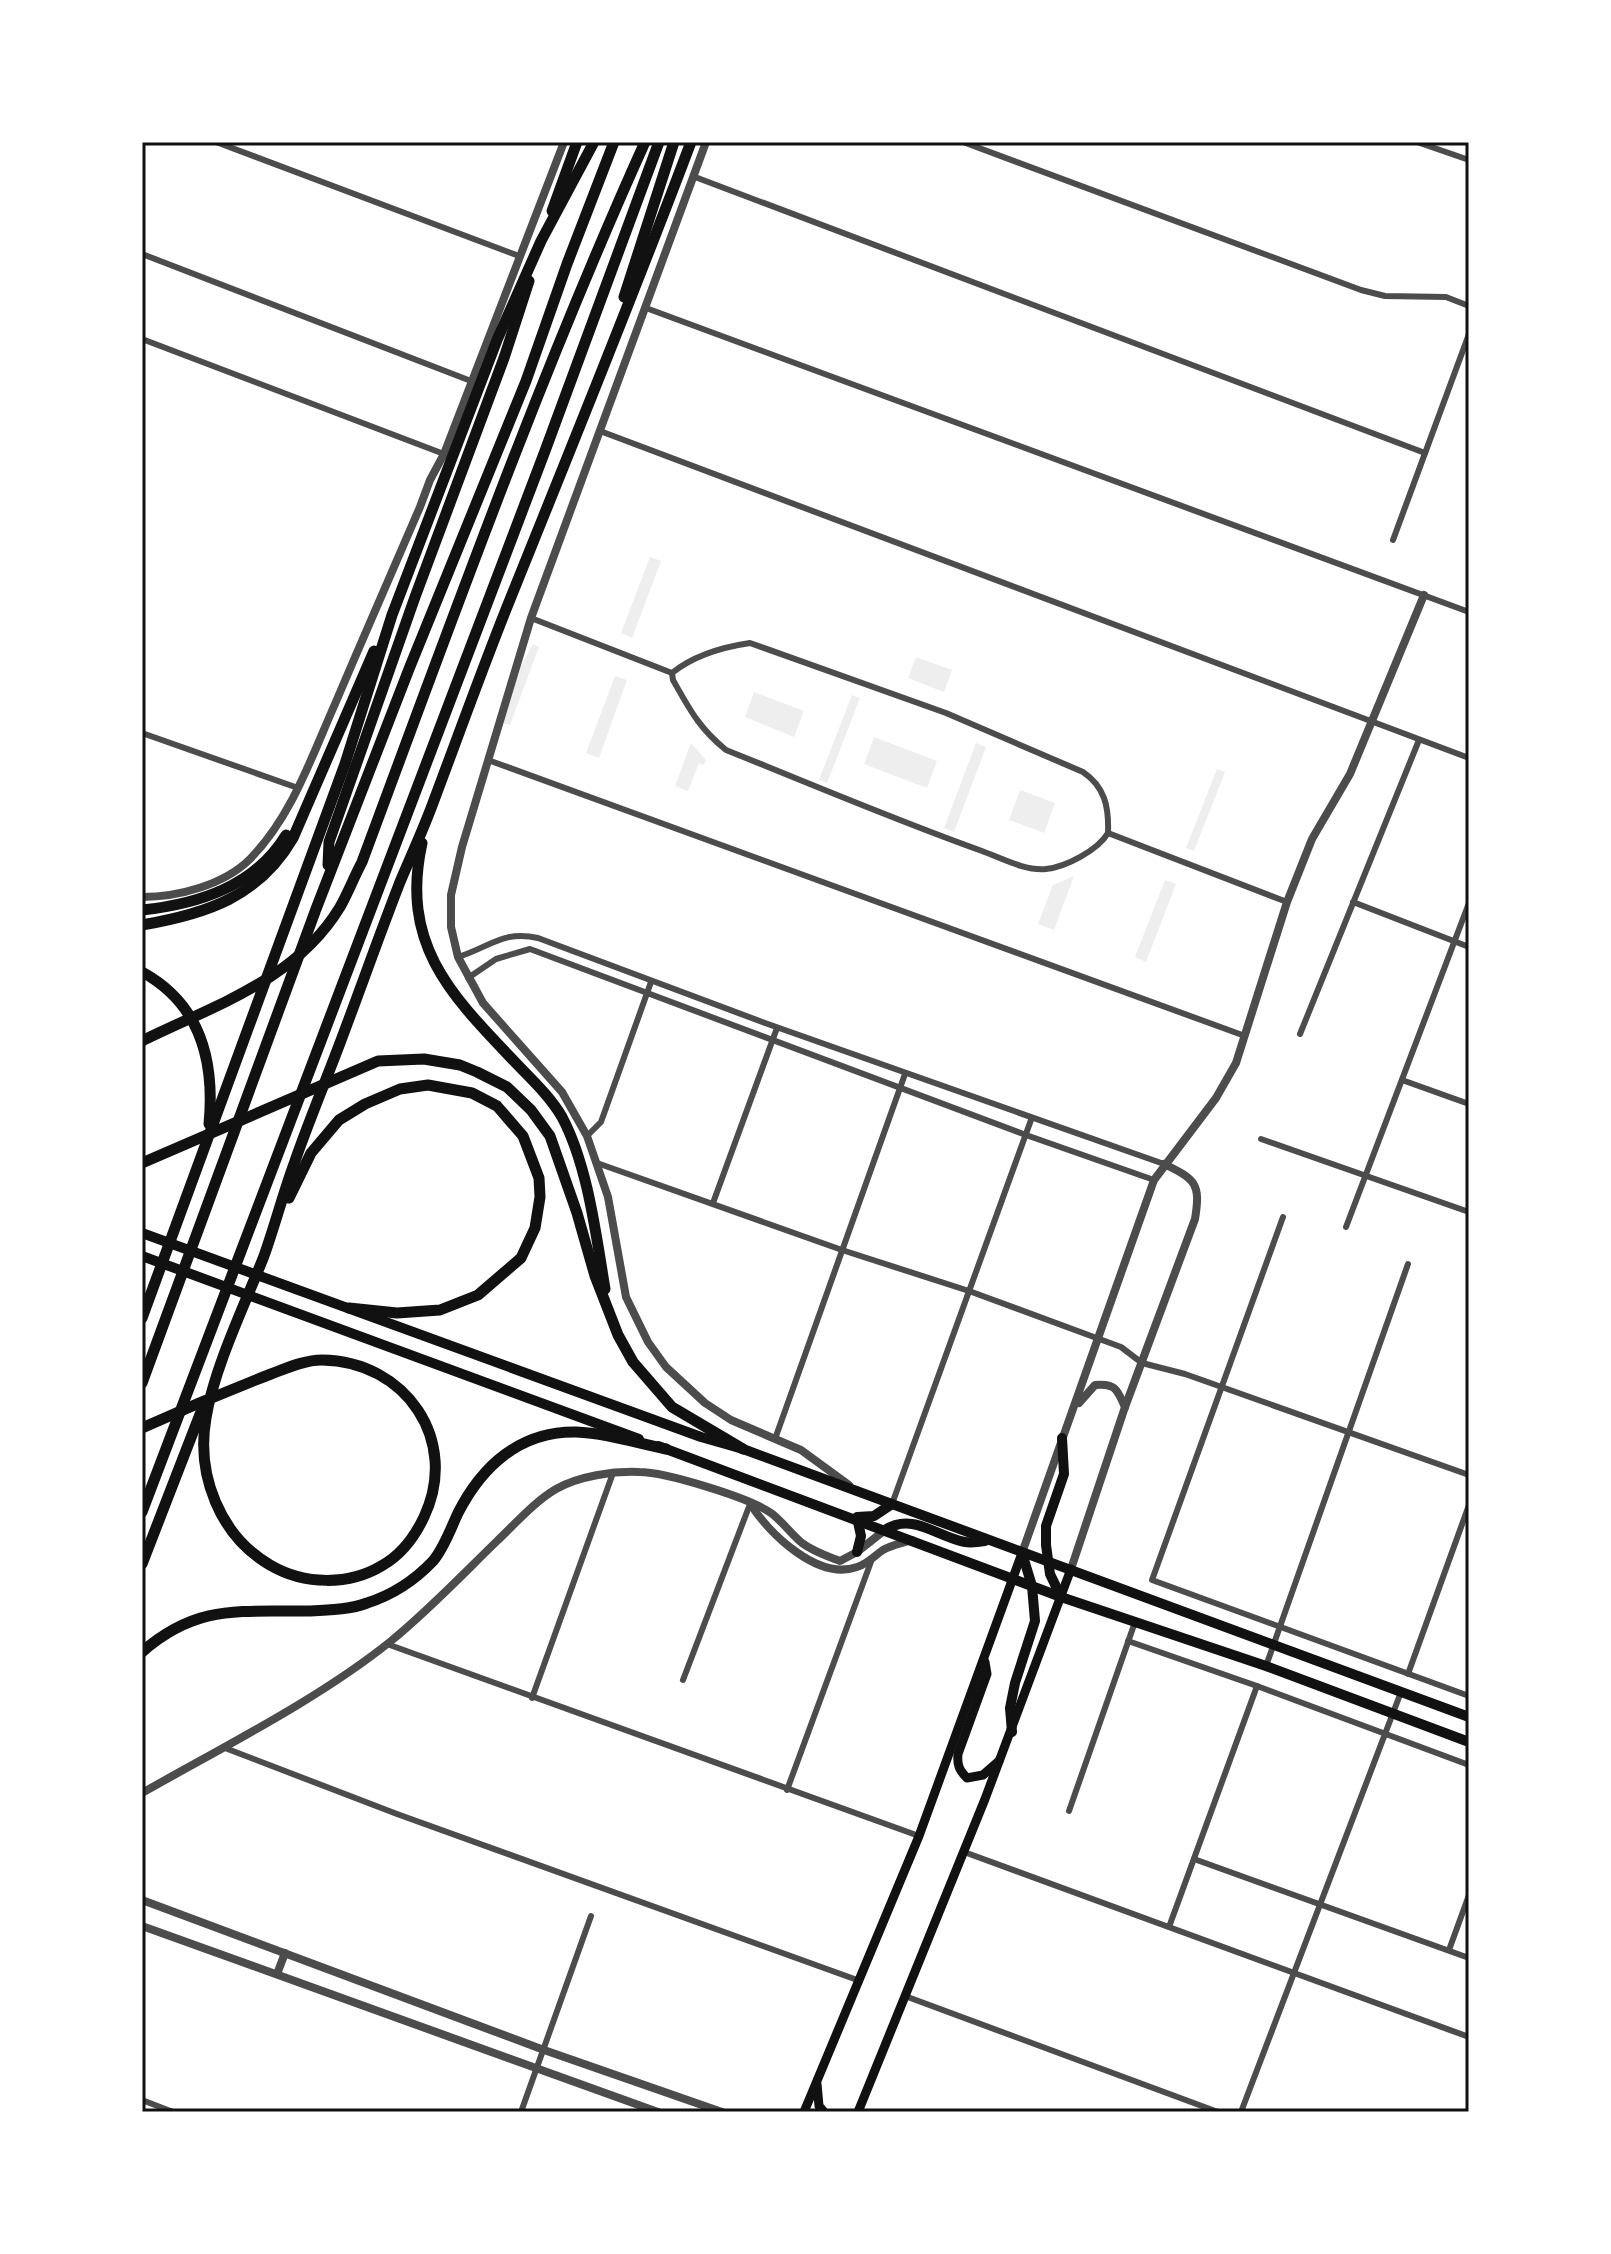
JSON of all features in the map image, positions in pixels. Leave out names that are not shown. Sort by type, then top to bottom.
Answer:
[{"type":"highway","points":[[328,878],[329,842],[415,597],[504,358],[577,142]]},
{"type":"highway","points":[[142,925],[219,905],[275,866],[293,838],[392,615],[512,303],[594,142]]},
{"type":"highway","points":[[142,1383],[328,878],[526,381],[614,142]]},
{"type":"highway","points":[[142,1041],[243,994],[278,973],[311,944],[339,907],[362,862],[505,479],[587,272],[645,142]]},
{"type":"highway","points":[[142,1512],[659,142]]},
{"type":"highway","points":[[595,385],[674,142]]},
{"type":"highway","points":[[142,1564],[276,1224],[298,1153],[401,879],[432,808],[484,665],[561,477],[691,142]]},
{"type":"highway","points":[[142,1318],[345,764],[392,615]]},
{"type":"highway","points":[[142,910],[177,907],[205,899],[245,877],[259,868],[279,847],[307,804]]},
{"type":"highway","points":[[432,808],[421,846],[416,886],[420,928],[435,966],[452,994],[541,1089],[561,1116],[576,1149],[608,1312]]},
{"type":"highway","points":[[142,972],[168,990],[186,1010],[201,1035],[212,1085],[210,1136]]},
{"type":"highway","points":[[142,1163],[378,1061],[424,1059],[460,1065],[477,1072],[507,1087],[531,1110],[550,1136],[608,1312],[633,1362],[672,1407],[743,1449]]},
{"type":"highway","points":[[276,1224],[311,1153],[339,1120],[365,1104],[400,1089],[428,1085],[472,1093],[507,1115],[523,1136],[539,1178],[540,1197],[535,1228],[521,1258],[478,1295],[440,1310],[397,1313],[349,1308]]},
{"type":"highway","points":[[142,1233],[701,1437],[743,1449],[1469,1717]]},
{"type":"highway","points":[[142,1256],[1014,1580],[1266,1666],[1469,1742]]},
{"type":"highway","points":[[142,1310],[149,1296]]},
{"type":"highway","points":[[142,1428],[262,1378],[305,1362],[350,1363],[386,1378],[412,1399],[427,1425],[435,1457],[432,1499],[414,1538],[383,1565],[347,1580],[312,1581],[283,1573],[256,1557],[232,1534],[215,1501],[204,1458],[206,1416],[221,1367]]},
{"type":"highway","points":[[142,1652],[172,1629],[207,1616],[324,1611],[367,1603],[405,1586],[434,1559],[480,1476],[495,1460],[514,1448],[546,1437],[576,1432],[666,1449]]},
{"type":"highway","points":[[1061,1597],[1047,1562],[1046,1526],[1064,1474],[1062,1438]]},
{"type":"highway","points":[[853,1520],[868,1517],[892,1504]]},
{"type":"highway","points":[[853,1520],[861,1536],[857,1552]]},
{"type":"highway","points":[[885,1530],[896,1523],[909,1522],[966,1542],[991,1541]]},
{"type":"highway","points":[[1012,1732],[1010,1708],[1015,1683],[1035,1621],[1032,1586],[1022,1553]]},
{"type":"main road","points":[[804,2112],[919,1836],[1022,1553]]},
{"type":"main road","points":[[849,2112],[859,2109],[1012,1732],[1071,1569]]},
{"type":"main road","points":[[985,1659],[987,1674],[958,1754],[958,1763],[960,1772],[967,1778],[976,1778],[1000,1761]]},
{"type":"main road","points":[[817,2077],[819,2106],[824,2112]]},
{"type":"street","points":[[216,142],[519,256]]},
{"type":"street","points":[[142,897],[202,887],[236,870],[250,859],[287,812],[444,454],[564,142]]},
{"type":"street","points":[[706,142],[531,618],[462,847],[451,895],[451,927],[458,957],[483,1003],[562,1092],[587,1136],[608,1197],[626,1297],[648,1342],[666,1367],[705,1403],[731,1420],[801,1450],[859,1493]]},
{"type":"street","points":[[963,142],[1361,290],[1385,296],[1446,297],[1469,306]]},
{"type":"street","points":[[1417,142],[1469,160]]},
{"type":"street","points":[[695,177],[1425,453]]},
{"type":"street","points":[[142,254],[471,381]]},
{"type":"street","points":[[646,308],[1469,612]]},
{"type":"street","points":[[1393,540],[1469,334]]},
{"type":"street","points":[[142,339],[444,454]]},
{"type":"street","points":[[600,431],[1469,758]]},
{"type":"street","points":[[1022,1553],[1154,1180],[1216,1098],[1236,1063],[1287,902],[1312,839],[1350,774],[1424,595]]},
{"type":"street","points":[[531,618],[672,673],[698,723],[726,750],[946,838],[1027,867],[1045,869],[1093,848],[1108,833],[1106,800],[1093,779],[946,713],[750,643],[724,647],[680,666],[672,673]]},
{"type":"street","points":[[142,733],[298,788]]},
{"type":"street","points":[[1300,1034],[1419,740]]},
{"type":"street","points":[[488,760],[1245,1036]]},
{"type":"street","points":[[1108,833],[1287,902]]},
{"type":"street","points":[[1353,902],[1469,947]]},
{"type":"street","points":[[1346,1227],[1469,903]]},
{"type":"street","points":[[458,957],[520,933],[538,938],[777,1028],[1186,1174],[1199,1194],[1195,1219],[1125,1407],[1071,1569]]},
{"type":"street","points":[[468,978],[496,959],[530,949],[1154,1180]]},
{"type":"street","points":[[587,1136],[601,1122],[651,982]]},
{"type":"street","points":[[713,1203],[777,1028]]},
{"type":"street","points":[[775,1439],[905,1074]]},
{"type":"street","points":[[1402,1080],[1469,1104]]},
{"type":"street","points":[[892,1504],[1031,1120]]},
{"type":"street","points":[[1261,1139],[1469,1212]]},
{"type":"street","points":[[597,1163],[842,1250],[969,1291],[1099,1339],[1132,1353],[1142,1363],[1220,1387],[1469,1475]]},
{"type":"street","points":[[1283,1217],[1152,1580],[1469,1696]]},
{"type":"street","points":[[1266,1666],[1408,1264]]},
{"type":"street","points":[[1069,1420],[1083,1397],[1095,1385],[1107,1383],[1114,1387],[1125,1407]]},
{"type":"street","points":[[532,1698],[613,1473]]},
{"type":"street","points":[[142,1793],[330,1684],[387,1644],[413,1623],[533,1506],[557,1489],[613,1473],[662,1474],[770,1512],[802,1543],[840,1561],[885,1530]]},
{"type":"street","points":[[750,1504],[762,1522],[793,1551],[824,1566],[844,1571],[859,1567],[885,1548],[912,1540]]},
{"type":"street","points":[[683,1680],[750,1504]]},
{"type":"street","points":[[1408,1674],[1469,1505]]},
{"type":"street","points":[[787,1790],[872,1559]]},
{"type":"street","points":[[1069,1811],[1135,1622]]},
{"type":"street","points":[[1128,1641],[1469,1765]]},
{"type":"street","points":[[387,1644],[919,1836]]},
{"type":"street","points":[[1169,1927],[1257,1686]]},
{"type":"street","points":[[1241,2112],[1401,1692]]},
{"type":"street","points":[[223,1747],[397,1814],[860,1981]]},
{"type":"street","points":[[964,1852],[1469,2037]]},
{"type":"street","points":[[1194,1859],[1469,1958]]},
{"type":"street","points":[[1449,1950],[1469,1895]]},
{"type":"street","points":[[142,1900],[544,2050],[722,2112]]},
{"type":"street","points":[[521,2112],[591,1916]]},
{"type":"street","points":[[142,1926],[658,2112]]},
{"type":"street","points":[[277,1974],[285,1953]]},
{"type":"street","points":[[905,1996],[1218,2112]]},
{"type":"street","points":[[142,2100],[173,2112]]},
{"type":"shaded area","points":[[650,557],[661,561],[632,638],[621,633]]},
{"type":"shaded area","points":[[533,644],[539,647],[510,725],[503,723],[521,666]]},
{"type":"shaded area","points":[[916,657],[952,670],[944,692],[908,678]]},
{"type":"shaded area","points":[[615,676],[627,680],[599,758],[586,753]]},
{"type":"shaded area","points":[[754,692],[804,711],[794,737],[745,717]]},
{"type":"shaded area","points":[[852,695],[860,698],[827,783],[819,780]]},
{"type":"shaded area","points":[[874,737],[937,761],[927,788],[864,764]]},
{"type":"shaded area","points":[[691,743],[706,760],[704,765],[699,763],[688,791],[675,786]]},
{"type":"shaded area","points":[[976,743],[986,747],[954,832],[944,828]]},
{"type":"shaded area","points":[[1217,769],[1225,772],[1194,851],[1186,848]]},
{"type":"shaded area","points":[[1020,790],[1055,803],[1044,833],[1009,820]]},
{"type":"shaded area","points":[[1074,876],[1054,930],[1038,924],[1053,885]]},
{"type":"shaded area","points":[[1165,880],[1176,884],[1146,962],[1135,957]]}]
